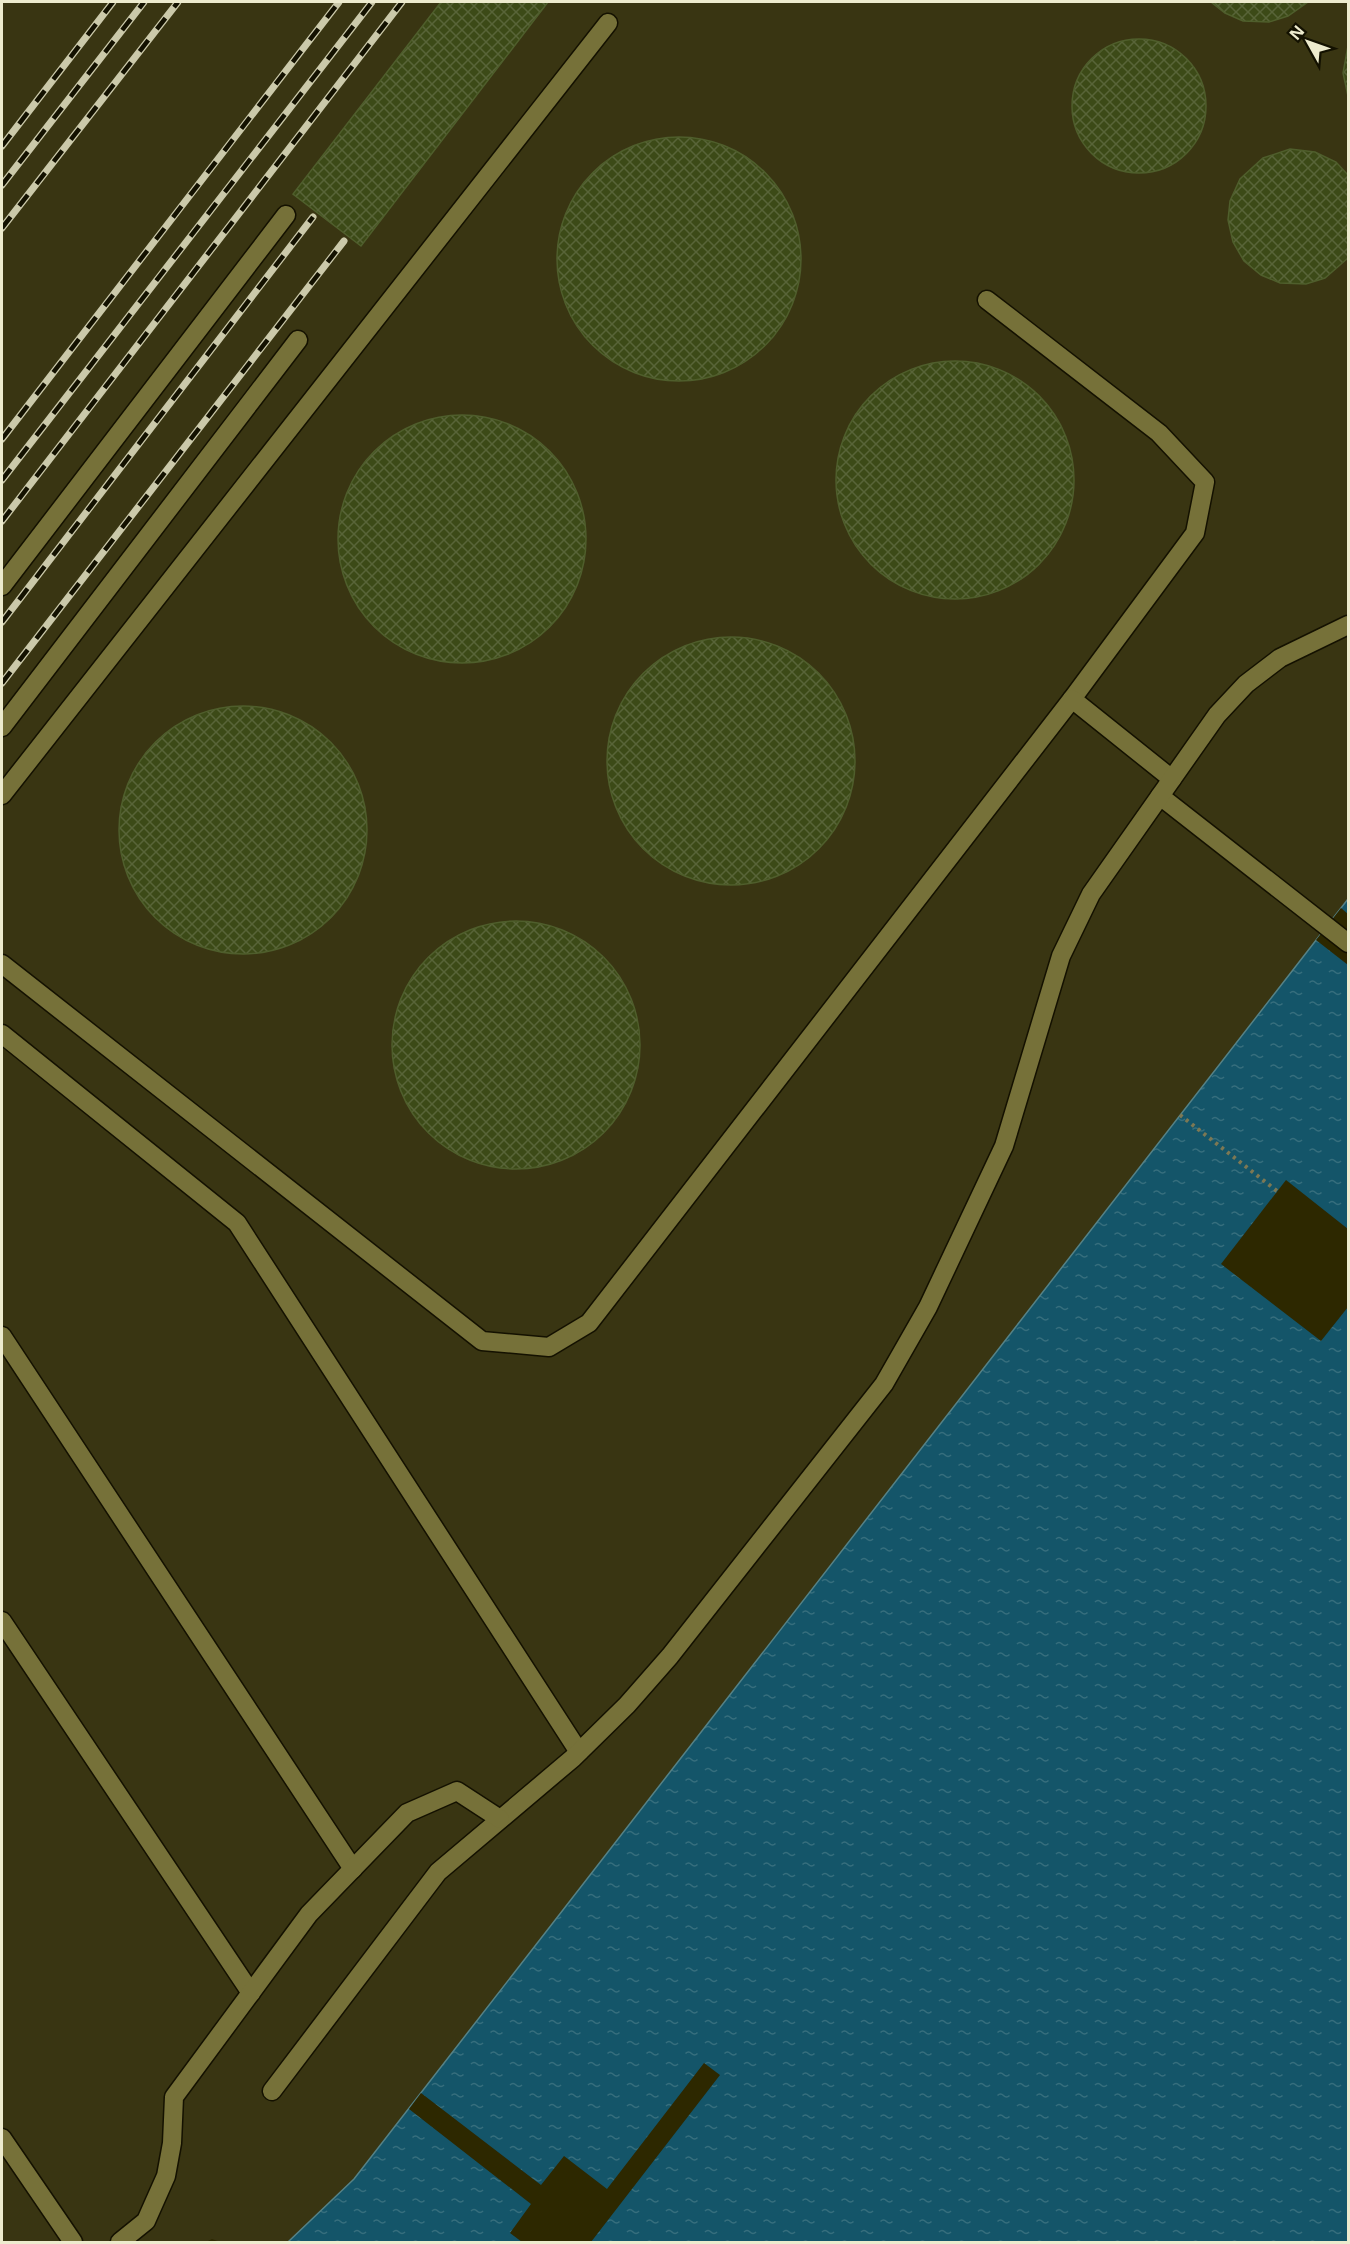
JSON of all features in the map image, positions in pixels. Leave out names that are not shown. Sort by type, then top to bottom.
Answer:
[{"type":"lane","points":[[2,795],[608,23]]},
{"type":"lane","points":[[2,586],[286,215]]},
{"type":"lane","points":[[2,964],[482,1341],[549,1347],[589,1323],[1072,699],[1195,533],[1204,482],[1159,433],[987,300]]},
{"type":"lane","points":[[2,727],[298,340]]},
{"type":"lane","points":[[272,2091],[438,1872],[579,1752],[627,1705],[670,1656],[884,1384],[928,1307],[1004,1146],[1061,956],[1091,894],[1217,716],[1246,684],[1280,658],[1348,625]]},
{"type":"lane","points":[[1072,699],[1172,779]]},
{"type":"lane","points":[[1160,796],[1348,943]]},
{"type":"lane","points":[[2,1034],[237,1223],[579,1752]]},
{"type":"lane","points":[[2,1336],[353,1869]]},
{"type":"lane","points":[[2,1621],[251,1993]]},
{"type":"lane","points":[[120,2242],[146,2221],[166,2176],[172,2143],[174,2097],[309,1914],[407,1813],[457,1791],[500,1819]]},
{"type":"lane","points":[[2,2138],[73,2242]]},
{"type":"path","points":[[1180,1115],[1276,1191]]},
{"type":"shaded area","points":[[2,2],[1348,2],[1348,899],[354,2179],[288,2242],[220,2242],[212,2239],[206,2242],[2,2242]]},
{"type":"water","points":[[1348,899],[1348,2242],[288,2242],[354,2179]]},
{"type":"pier","points":[[1341,908],[1348,914],[1348,965],[1316,940]]},
{"type":"pier","points":[[1286,1180],[1348,1229],[1348,1307],[1321,1341],[1221,1264]]},
{"type":"pier","points":[[704,2063],[720,2075],[591,2242],[522,2242],[510,2233],[531,2204],[409,2109],[421,2093],[541,2185],[564,2156],[607,2189]]},
{"type":"building","points":[[441,2],[548,2],[361,246],[293,194]]},
{"type":"building","points":[[1211,2],[1308,2],[1288,16],[1269,22],[1243,21],[1225,13]]},
{"type":"building","points":[[1139,39],[1165,44],[1187,58],[1201,80],[1206,106],[1201,132],[1187,154],[1165,168],[1139,173],[1113,168],[1091,154],[1077,132],[1072,106],[1077,80],[1091,58],[1113,44]]},
{"type":"building","points":[[1348,46],[1348,96],[1343,73]]},
{"type":"building","points":[[679,137],[726,146],[747,158],[765,173],[780,191],[792,212],[801,259],[792,306],[780,327],[765,345],[747,360],[726,372],[679,381],[632,372],[611,360],[593,345],[578,327],[566,306],[557,259],[566,212],[578,191],[593,173],[611,158],[632,146]]},
{"type":"building","points":[[1290,149],[1315,152],[1336,162],[1348,175],[1348,258],[1325,278],[1306,284],[1280,283],[1261,275],[1244,261],[1233,242],[1228,220],[1230,201],[1240,179],[1263,158]]},
{"type":"building","points":[[943,361],[967,361],[990,366],[1011,375],[1031,388],[1047,404],[1060,424],[1069,445],[1074,480],[1072,503],[1065,526],[1047,556],[1031,572],[1011,585],[990,594],[967,599],[943,599],[920,594],[899,585],[879,572],[863,556],[850,536],[841,515],[836,492],[836,468],[841,445],[850,424],[863,404],[879,388],[899,375],[920,366]]},
{"type":"building","points":[[450,415],[474,415],[510,424],[531,436],[550,451],[565,470],[577,491],[584,515],[586,539],[584,563],[577,587],[565,608],[550,627],[531,642],[510,654],[474,663],[450,663],[414,654],[383,635],[366,618],[347,587],[343,575],[338,551],[338,527],[347,491],[366,460],[383,443],[414,424],[426,420]]},
{"type":"building","points":[[719,637],[743,637],[767,642],[790,651],[819,673],[841,702],[846,713],[853,737],[855,761],[853,785],[846,809],[841,820],[819,849],[790,871],[779,876],[743,885],[719,885],[695,880],[672,871],[652,857],[635,840],[621,820],[612,797],[607,773],[607,749],[612,725],[621,702],[635,682],[652,665],[672,651],[695,642]]},
{"type":"building","points":[[231,706],[255,706],[291,715],[312,727],[331,742],[346,761],[358,782],[365,806],[367,830],[365,854],[358,878],[346,899],[331,918],[312,933],[291,945],[255,954],[231,954],[195,945],[164,926],[147,909],[128,878],[124,866],[119,842],[119,818],[128,782],[147,751],[164,734],[195,715],[207,711]]},
{"type":"building","points":[[504,921],[528,921],[563,930],[585,942],[604,957],[619,976],[631,998],[638,1021],[640,1045],[638,1069],[631,1092],[619,1114],[604,1133],[575,1154],[552,1164],[528,1169],[504,1169],[480,1164],[457,1154],[437,1141],[420,1124],[407,1104],[397,1081],[392,1057],[392,1033],[397,1009],[407,986],[420,966],[437,949],[457,936],[480,926]]},
{"type":"railway","points":[[2,146],[113,2]]},
{"type":"railway","points":[[2,185],[144,2]]},
{"type":"railway","points":[[2,228],[178,2]]},
{"type":"railway","points":[[2,439],[339,2]]},
{"type":"railway","points":[[2,480],[372,2]]},
{"type":"railway","points":[[2,521],[402,2]]},
{"type":"railway","points":[[2,622],[313,217]]},
{"type":"railway","points":[[2,683],[344,241]]}]
